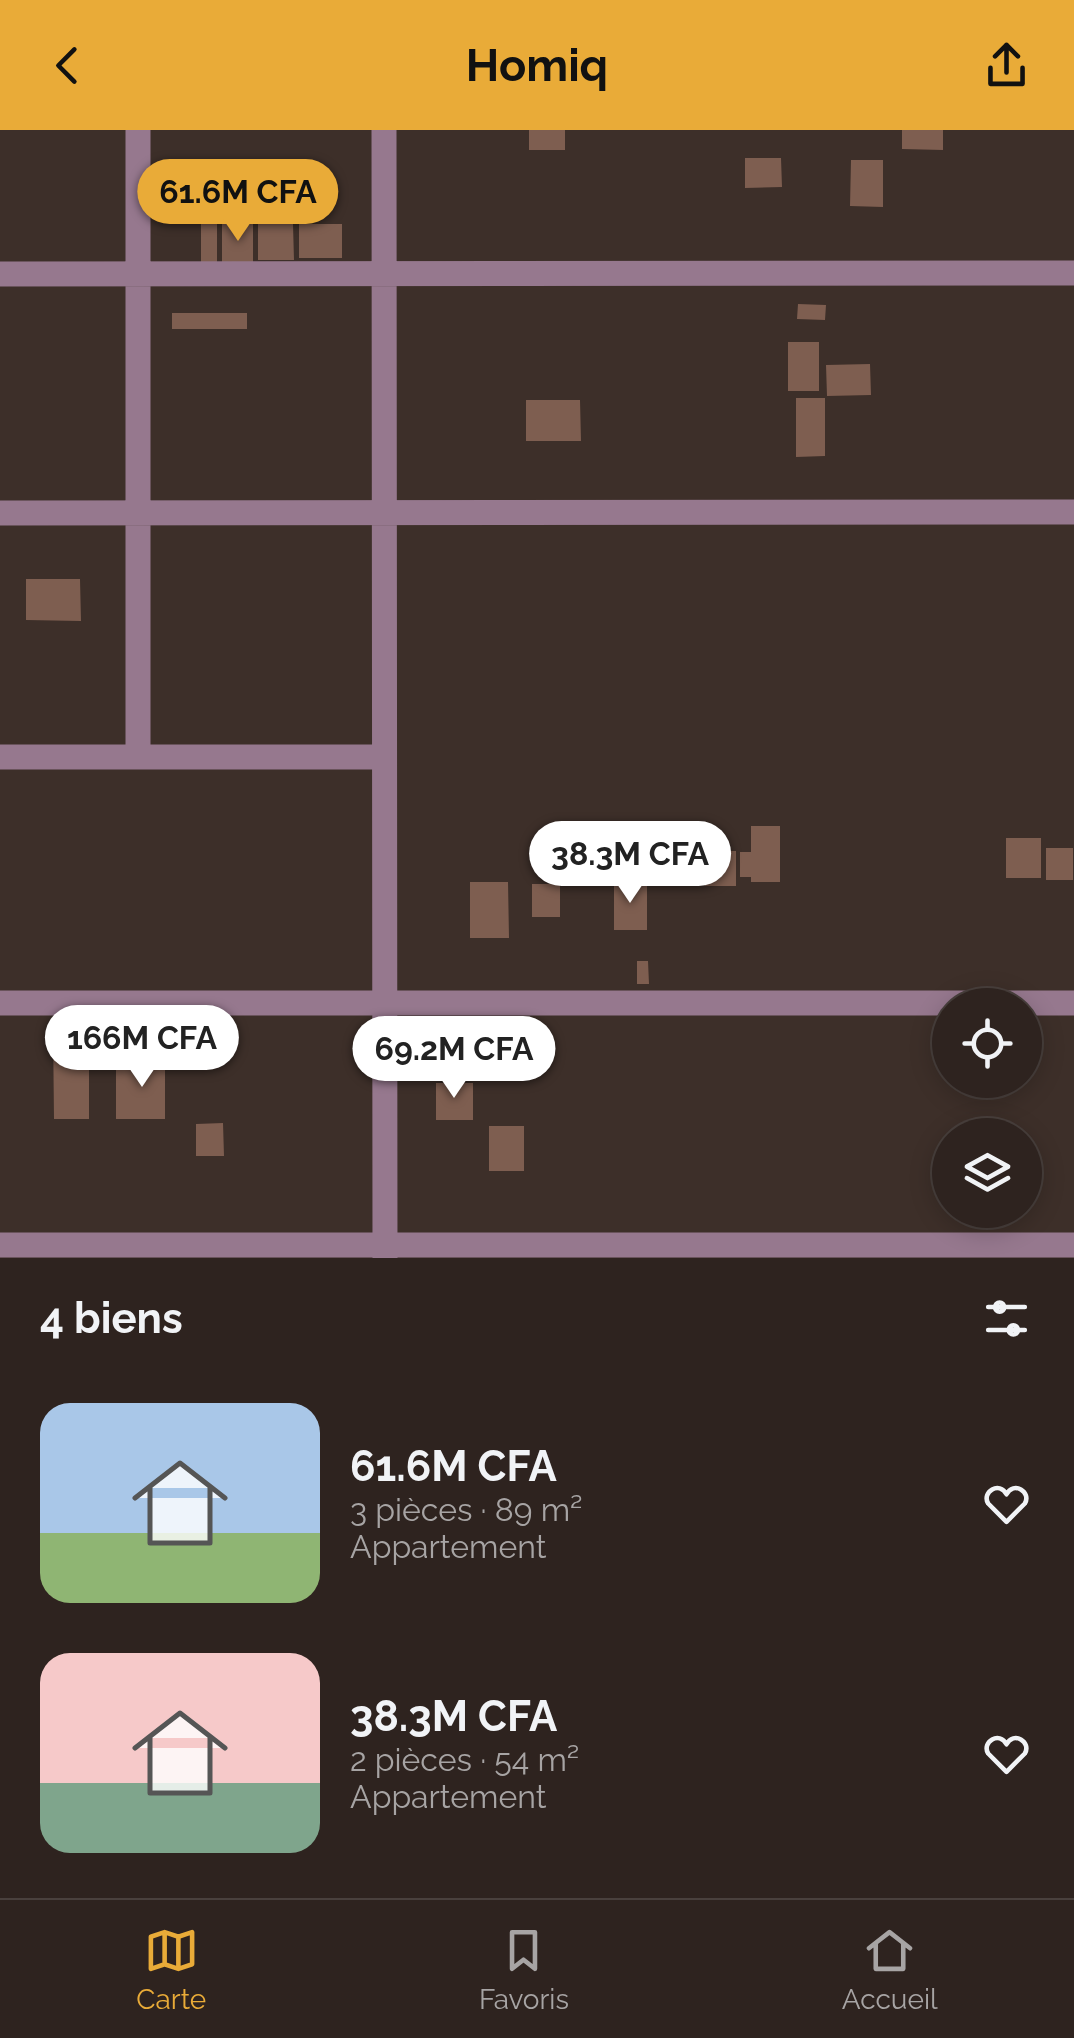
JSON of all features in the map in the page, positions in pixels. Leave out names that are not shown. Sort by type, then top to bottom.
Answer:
[{"type":"street","points":[[138,130],[138,757]]},
{"type":"street","points":[[384,130],[384,1252]]},
{"type":"street","points":[[0,274],[1074,273]]},
{"type":"street","points":[[0,513],[1074,512]]},
{"type":"street","points":[[0,757],[384,757]]},
{"type":"street","points":[[0,1003],[1074,1003]]},
{"type":"street","points":[[0,1245],[384,1252],[1074,1244]]},
{"type":"building","points":[[529,130],[565,130],[565,150],[529,150]]},
{"type":"building","points":[[902,130],[943,130],[943,150],[902,149]]},
{"type":"building","points":[[745,158],[781,158],[782,187],[745,188]]},
{"type":"building","points":[[851,160],[883,160],[883,207],[850,206]]},
{"type":"building","points":[[222,222],[253,222],[253,266],[222,266]]},
{"type":"building","points":[[201,223],[217,223],[217,266],[201,266]]},
{"type":"building","points":[[258,224],[293,224],[294,260],[258,260]]},
{"type":"building","points":[[299,224],[342,224],[342,258],[299,258]]},
{"type":"building","points":[[798,304],[826,305],[825,320],[797,319]]},
{"type":"building","points":[[172,313],[247,313],[247,329],[172,329]]},
{"type":"building","points":[[788,342],[819,342],[819,391],[788,391]]},
{"type":"building","points":[[870,364],[871,395],[827,396],[826,365]]},
{"type":"building","points":[[796,398],[825,398],[825,456],[796,457]]},
{"type":"building","points":[[526,400],[580,400],[581,441],[526,441]]},
{"type":"building","points":[[26,579],[80,579],[81,621],[26,620]]},
{"type":"building","points":[[751,826],[780,826],[780,882],[751,882],[751,877],[740,877],[740,852],[751,852]]},
{"type":"building","points":[[1006,838],[1041,838],[1041,878],[1006,878]]},
{"type":"building","points":[[1046,848],[1073,848],[1073,880],[1046,880]]},
{"type":"building","points":[[705,851],[736,851],[736,886],[705,886]]},
{"type":"building","points":[[470,882],[508,882],[509,938],[470,938]]},
{"type":"building","points":[[614,883],[647,883],[647,930],[614,930]]},
{"type":"building","points":[[532,884],[560,884],[560,917],[532,917]]},
{"type":"building","points":[[637,961],[648,961],[649,984],[637,984]]},
{"type":"building","points":[[89,1028],[89,1119],[54,1119],[53,1029]]},
{"type":"building","points":[[144,1054],[165,1054],[165,1119],[116,1119],[116,1068],[144,1068]]},
{"type":"building","points":[[436,1083],[473,1083],[473,1120],[436,1120]]},
{"type":"building","points":[[223,1123],[224,1156],[196,1156],[196,1124]]},
{"type":"building","points":[[489,1126],[524,1126],[524,1171],[489,1171]]}]
